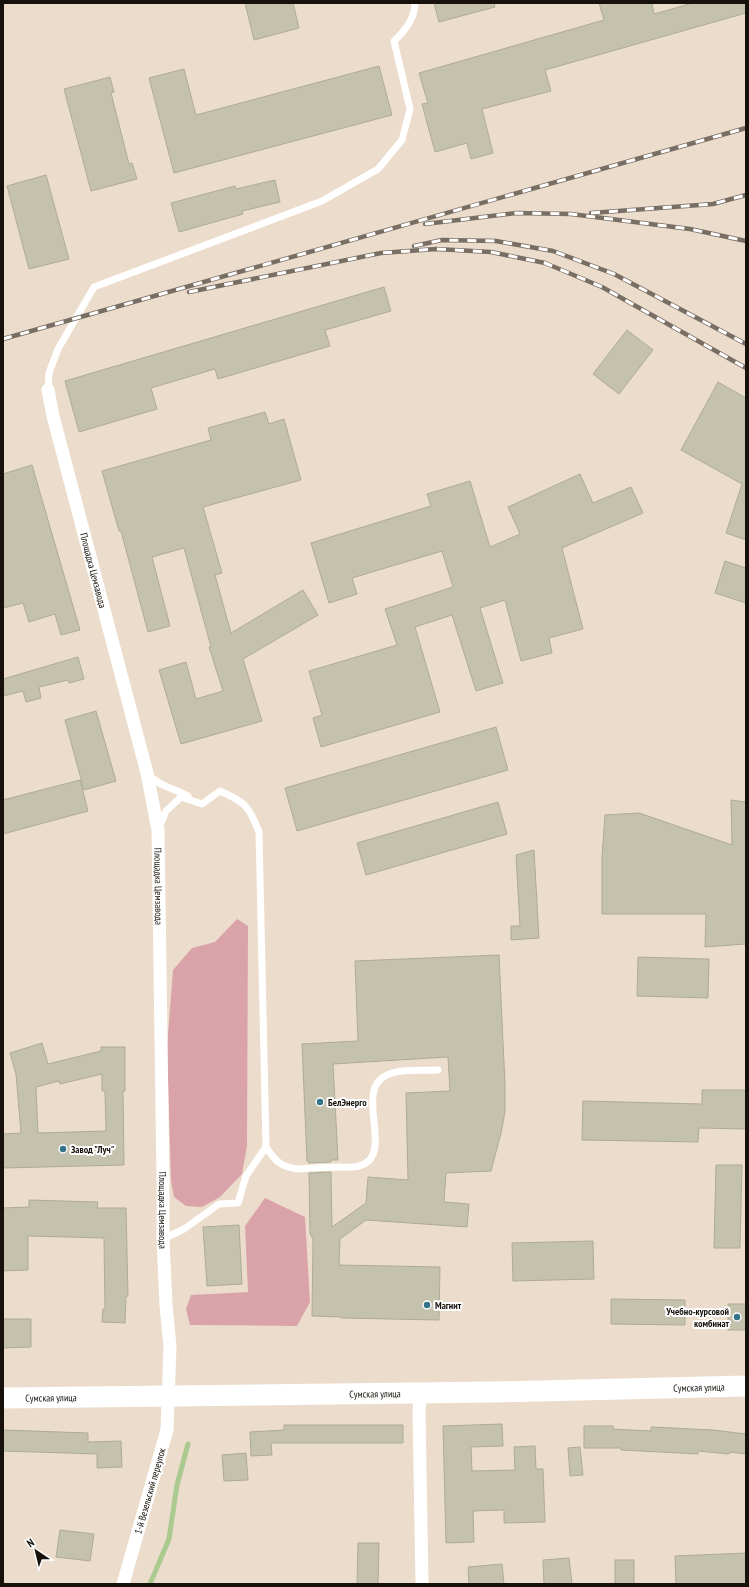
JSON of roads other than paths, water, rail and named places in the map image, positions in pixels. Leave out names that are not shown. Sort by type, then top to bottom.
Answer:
[{"type":"main road","name":"Сумская улица","points":[[3,1398],[421,1393],[746,1386]]},
{"type":"street","name":"Площадка Цемзавода","points":[[48,390],[53,416],[147,773],[158,830],[163,1239],[166,1305],[170,1346],[168,1396]]},
{"type":"street","points":[[421,1393],[419,1410],[422,1584]]},
{"type":"street","name":"1-й Везельский переулок","points":[[124,1584],[167,1430],[168,1396]]},
{"type":"lane","points":[[48,390],[49,373],[58,349],[94,287],[322,201],[378,169],[402,140],[410,109],[394,40],[406,29],[415,9],[415,3]]},
{"type":"lane","points":[[147,773],[155,781],[165,787],[180,792],[202,804]]},
{"type":"lane","points":[[202,804],[220,791],[238,799],[252,813],[259,832],[266,1148],[274,1160],[288,1168],[298,1169],[359,1166],[369,1161],[376,1148],[372,1103],[375,1085],[386,1075],[400,1071],[438,1070]]},
{"type":"lane","points":[[158,830],[166,811],[181,797],[202,804]]},
{"type":"lane","points":[[163,1239],[184,1229],[219,1204],[238,1203],[246,1176],[266,1148]]},
{"type":"waterway","points":[[150,1584],[169,1539],[177,1485],[188,1444]]},
{"type":"railway","points":[[3,339],[746,128]]},
{"type":"railway","points":[[591,213],[713,204],[746,195]]},
{"type":"railway","points":[[425,224],[516,213],[571,214],[690,229],[746,241]]},
{"type":"railway","points":[[414,246],[442,240],[496,241],[553,251],[614,274],[746,344]]},
{"type":"railway","points":[[189,292],[381,253],[436,249],[491,252],[545,263],[602,287],[746,368]]},
{"type":"place","name":"БелЭнерго","points":[[320,1102]]},
{"type":"place","name":"Завод \"Луч\"","points":[[63,1149]]},
{"type":"place","name":"Магнит","points":[[427,1305]]},
{"type":"place","name":"Учебно-курсовой комбинат","points":[[737,1317]]}]
